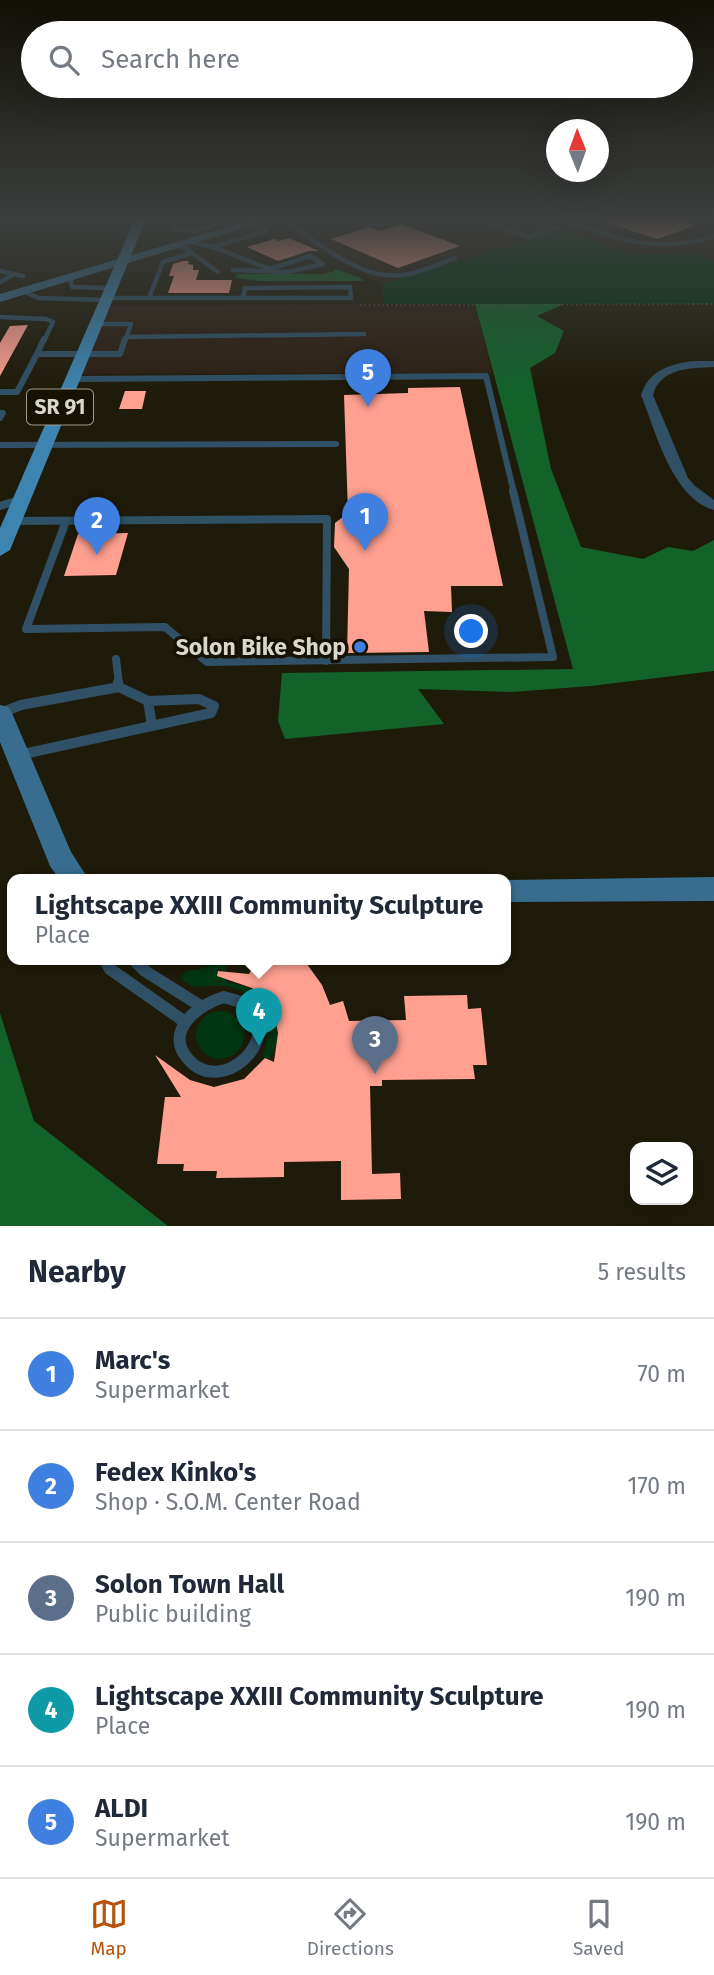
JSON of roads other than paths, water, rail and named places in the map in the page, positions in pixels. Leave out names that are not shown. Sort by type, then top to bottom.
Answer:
[{"type":"main road","name":"SR 91","points":[[4,527],[22,499],[115,276]]},
{"type":"street","points":[[0,298],[75,276]]},
{"type":"street","points":[[50,284],[71,281],[98,283],[107,294]]},
{"type":"street","points":[[714,364],[679,367],[659,375],[648,387],[647,395],[682,478],[690,489],[714,506]]},
{"type":"street","points":[[0,713],[60,858],[71,874]]},
{"type":"street","points":[[511,890],[714,889]]},
{"type":"lane","points":[[149,298],[157,276]]},
{"type":"lane","points":[[23,291],[38,298],[107,294],[149,298],[243,298],[338,298],[351,298],[350,287],[245,288],[243,298]]},
{"type":"lane","points":[[0,317],[46,319],[53,323],[17,392],[0,392]]},
{"type":"lane","points":[[37,354],[120,354],[131,324],[96,324]]},
{"type":"lane","points":[[126,337],[364,334]]},
{"type":"lane","points":[[66,521],[26,629],[165,627],[208,662],[553,657],[485,376],[72,379]]},
{"type":"lane","points":[[0,445],[336,444]]},
{"type":"lane","points":[[4,527],[66,521],[327,519],[326,661]]},
{"type":"lane","points":[[116,659],[120,687]]},
{"type":"lane","points":[[0,713],[21,705],[120,687],[148,701],[199,699],[214,706],[211,712],[16,756]]},
{"type":"lane","points":[[148,701],[152,726]]},
{"type":"lane","points":[[108,965],[185,1022]]},
{"type":"lane","points":[[140,965],[199,1005]]},
{"type":"lane","points":[[229,998],[247,1004],[255,1013],[260,1025],[260,1037],[255,1050],[246,1060],[222,1072],[197,1067],[183,1049],[181,1037],[185,1022],[199,1005],[211,999],[229,998]]},
{"type":"place","name":"ALDI","points":[[368,407]]},
{"type":"place","name":"Marc's","points":[[365,551]]},
{"type":"place","name":"Fedex Kinko's","points":[[97,555]]},
{"type":"place","name":"Solon Bike Shop","points":[[360,647]]},
{"type":"place","name":"Lightscape XXIII Community Sculpture","points":[[259,1046]]},
{"type":"place","name":"Solon Town Hall","points":[[375,1074]]}]
